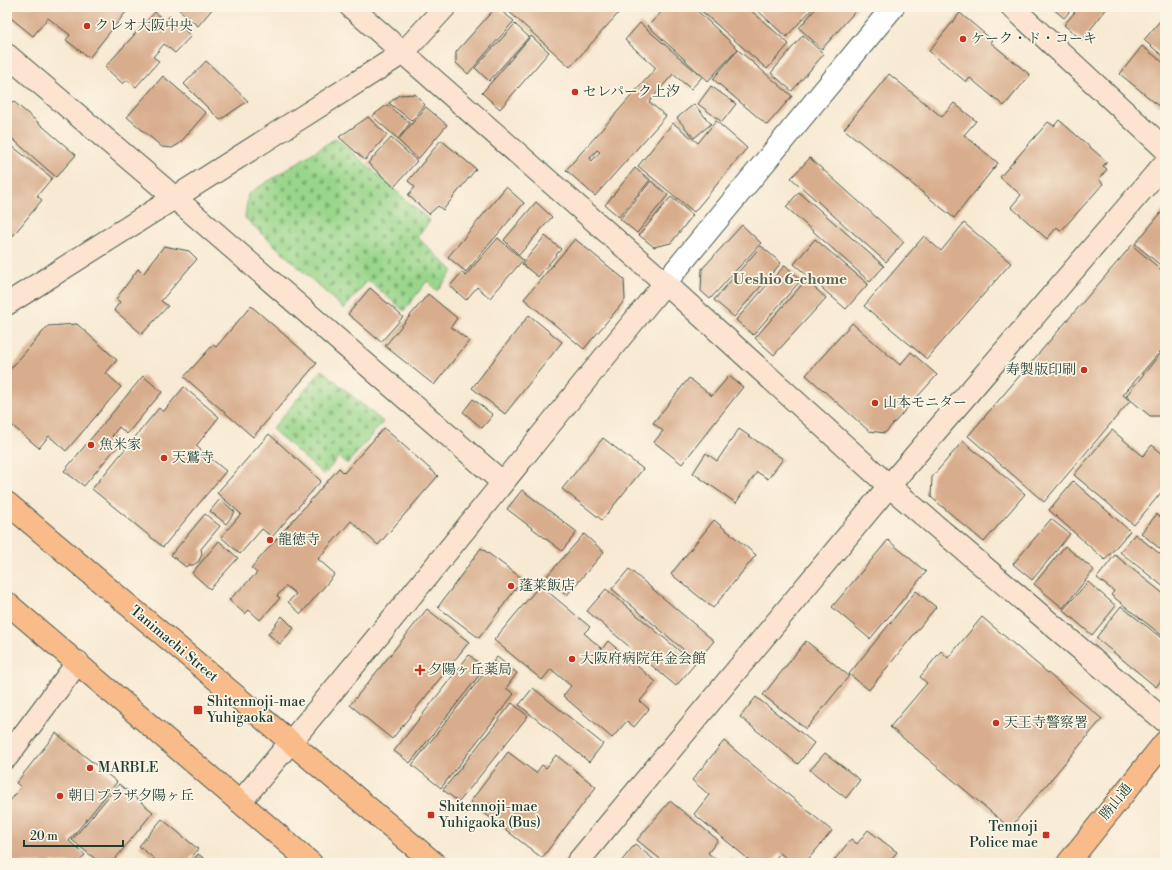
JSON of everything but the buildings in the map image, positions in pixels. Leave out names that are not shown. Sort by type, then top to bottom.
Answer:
[{"type":"main road","name":"Tanimachi Street","points":[[7,502],[434,863]]},
{"type":"main road","points":[[7,603],[78,662],[311,863]]},
{"type":"main road","name":"勝山通","points":[[1068,863],[1165,742]]},
{"type":"street","points":[[351,7],[665,283],[889,486],[1165,721]]},
{"type":"street","points":[[7,304],[403,53],[445,7]]},
{"type":"street","points":[[240,802],[324,703],[502,482],[893,7]]},
{"type":"street","points":[[1012,7],[1165,149]]},
{"type":"street","points":[[7,55],[175,198],[502,482]]},
{"type":"street","points":[[577,863],[889,486],[1165,162]]},
{"type":"street","points":[[7,757],[78,662]]},
{"type":"green space","points":[[336,138],[430,221],[417,237],[453,271],[437,291],[427,281],[404,311],[368,280],[344,309],[245,218],[248,194]]},
{"type":"green space","points":[[322,370],[383,422],[347,464],[339,457],[324,475],[272,429]]},
{"type":"place","name":"クレオ大阪中央","points":[[87,26]]},
{"type":"place","name":"ケーク・ド・コーキ","points":[[963,39]]},
{"type":"place","name":"セレパーク上汐","points":[[575,92]]},
{"type":"place","name":"寿製版印刷","points":[[1084,370]]},
{"type":"place","name":"山本モニター","points":[[875,403]]},
{"type":"place","name":"魚米家","points":[[91,445]]},
{"type":"place","name":"天鷲寺","points":[[164,458]]},
{"type":"place","name":"龍徳寺","points":[[270,540]]},
{"type":"place","name":"蓬莱飯店","points":[[511,586]]},
{"type":"place","name":"大阪府病院年金会館","points":[[572,659]]},
{"type":"place","name":"夕陽ヶ丘薬局","points":[[420,670]]},
{"type":"place","name":"Shitennoji-mae Yuhigaoka","points":[[198,710]]},
{"type":"place","name":"天王寺警察署","points":[[996,723]]},
{"type":"place","name":"MARBLE","points":[[90,768]]},
{"type":"place","name":"朝日プラザ夕陽ヶ丘","points":[[60,796]]},
{"type":"place","name":"Shitennoji-mae Yuhigaoka (Bus)","points":[[431,815]]},
{"type":"place","name":"Tennoji Police mae","points":[[1046,835]]},
{"type":"district","name":"Ueshio 6-chome","points":[[790,279]]}]
